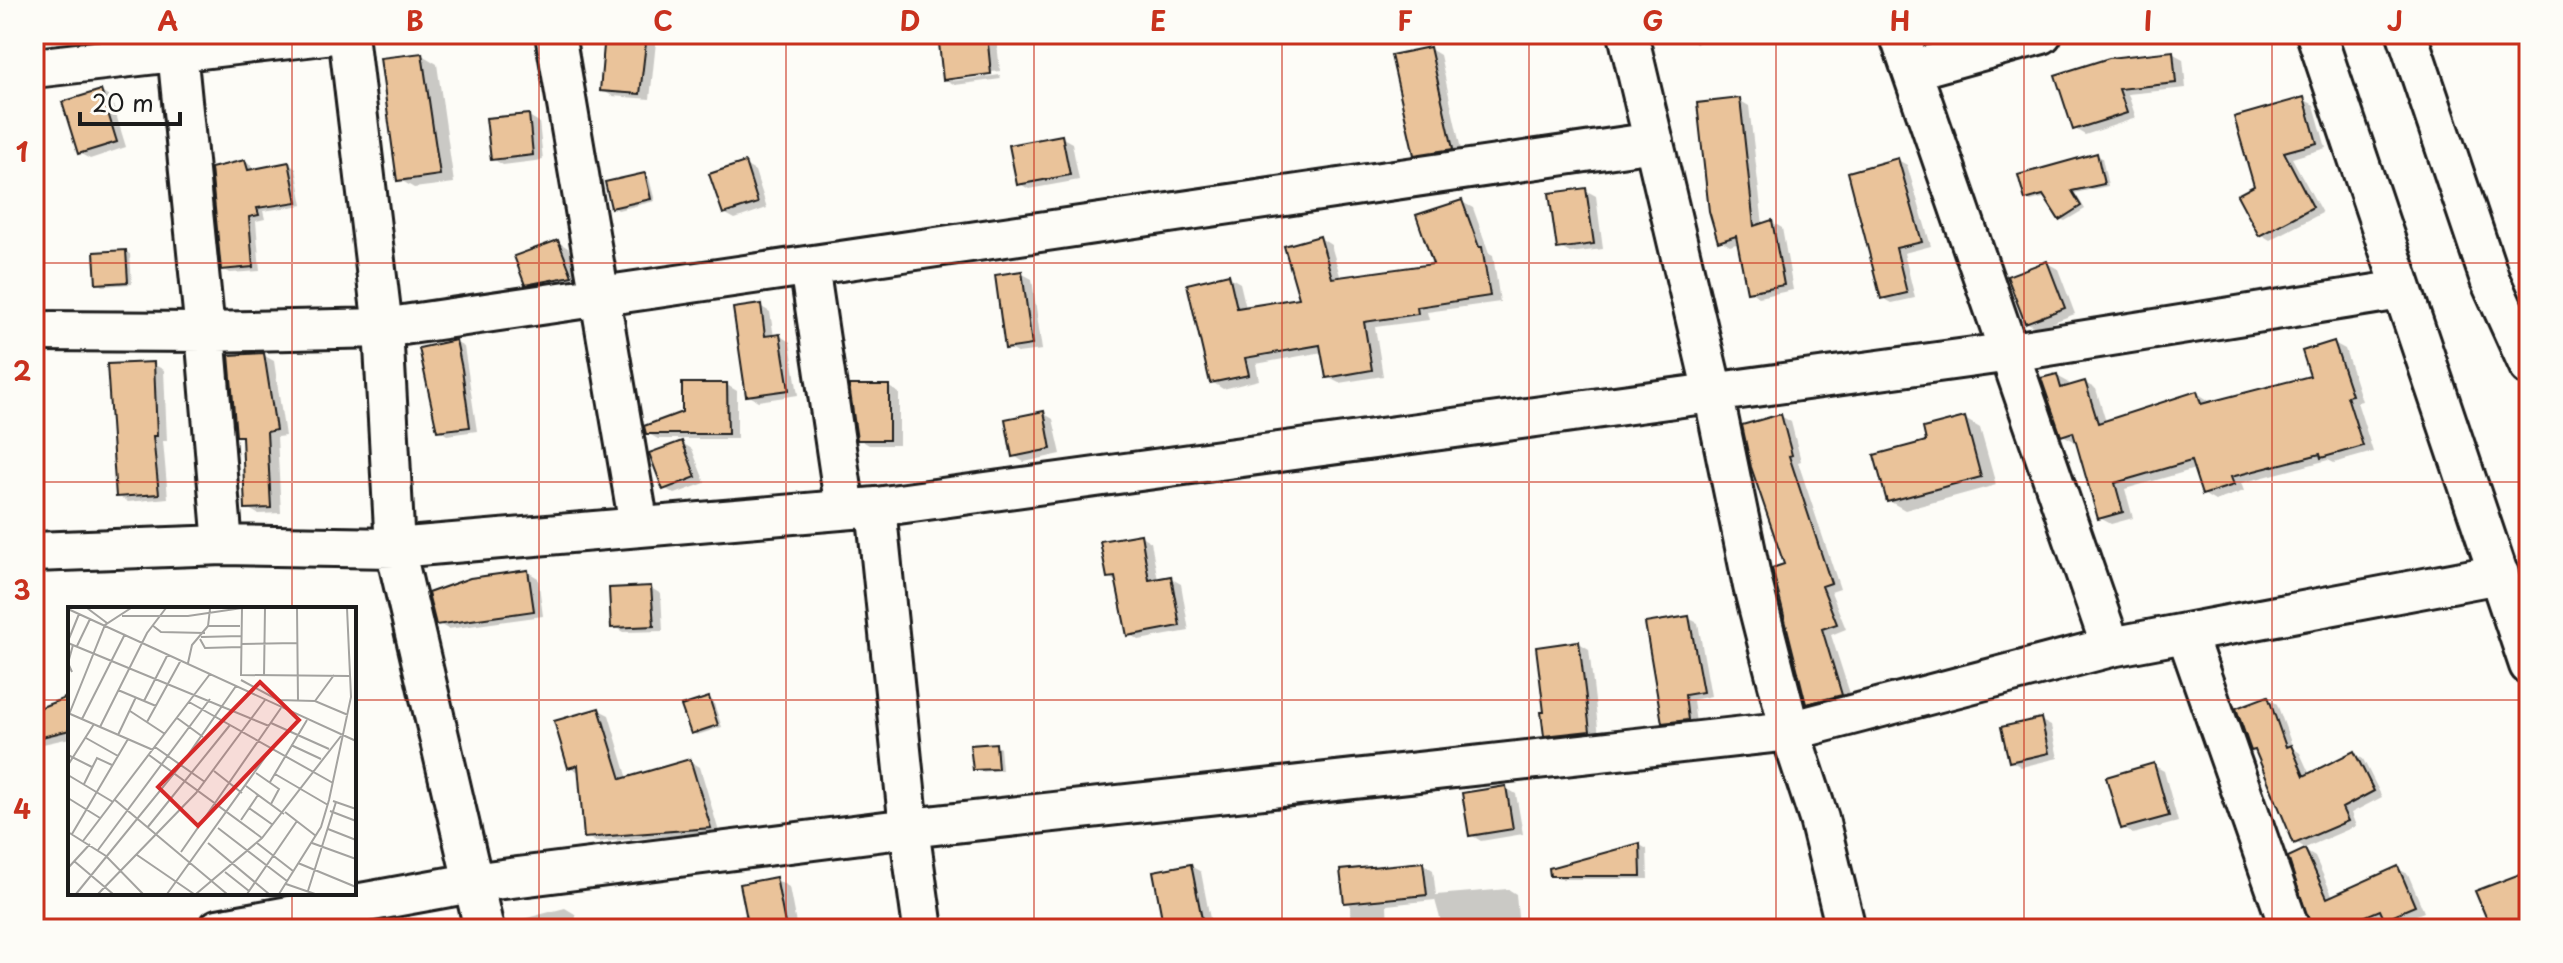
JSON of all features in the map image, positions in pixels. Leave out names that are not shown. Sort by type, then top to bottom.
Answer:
[{"type":"street","points":[[34,68],[333,34]]},
{"type":"street","points":[[348,34],[383,328],[395,548],[484,929]]},
{"type":"street","points":[[555,34],[639,526]]},
{"type":"street","points":[[1628,34],[1713,392],[1753,586],[1790,731],[1819,819],[1846,929]]},
{"type":"street","points":[[1899,34],[2111,647]]},
{"type":"street","points":[[1912,70],[2042,34]]},
{"type":"street","points":[[2316,34],[2529,665]]},
{"type":"street","points":[[2407,34],[2490,280],[2529,366]]},
{"type":"street","points":[[177,51],[223,545]]},
{"type":"street","points":[[34,331],[205,332],[383,328],[1654,142]]},
{"type":"street","points":[[809,266],[861,508],[923,929]]},
{"type":"street","points":[[34,552],[223,545],[395,548],[861,508],[2011,352],[2401,290]]},
{"type":"street","points":[[218,929],[471,883],[909,828],[1790,731],[2111,647],[2499,574]]},
{"type":"street","points":[[2186,633],[2290,929]]},
{"type":"building","points":[[605,34],[647,34],[640,94],[600,91]]},
{"type":"building","points":[[938,34],[987,34],[991,74],[943,80]]},
{"type":"building","points":[[1430,47],[1453,149],[1414,155],[1391,55]]},
{"type":"building","points":[[2173,51],[2176,83],[2119,89],[2127,113],[2073,130],[2055,75],[2109,58]]},
{"type":"building","points":[[422,53],[440,175],[397,181],[380,58]]},
{"type":"building","points":[[101,90],[117,142],[78,154],[62,102]]},
{"type":"building","points":[[2304,97],[2317,143],[2284,152],[2313,207],[2259,236],[2237,195],[2254,186],[2234,117]]},
{"type":"building","points":[[1740,98],[1754,226],[1772,220],[1784,285],[1747,292],[1736,236],[1718,242],[1709,211],[1697,103]]},
{"type":"building","points":[[529,114],[533,155],[491,160],[486,118]]},
{"type":"building","points":[[1062,135],[1070,175],[1017,185],[1009,145]]},
{"type":"building","points":[[2097,153],[2104,184],[2072,191],[2081,206],[2059,220],[2043,195],[2025,200],[2018,175]]},
{"type":"building","points":[[1898,158],[1922,242],[1896,248],[1907,293],[1881,299],[1848,172]]},
{"type":"building","points":[[245,160],[248,170],[289,162],[297,202],[257,208],[259,215],[249,217],[253,267],[221,270],[211,168]]},
{"type":"building","points":[[745,162],[758,203],[723,214],[709,174]]},
{"type":"building","points":[[645,173],[651,199],[611,208],[605,182]]},
{"type":"building","points":[[1586,188],[1594,244],[1557,249],[1549,193]]},
{"type":"building","points":[[1462,200],[1479,247],[1482,247],[1490,296],[1417,307],[1418,314],[1364,322],[1372,370],[1326,378],[1320,345],[1245,358],[1249,375],[1210,383],[1187,284],[1229,274],[1237,308],[1299,298],[1284,246],[1320,236],[1332,278],[1433,264],[1416,215]]},
{"type":"building","points":[[558,240],[572,276],[525,285],[514,256]]},
{"type":"building","points":[[126,250],[128,282],[96,284],[94,252]]},
{"type":"building","points":[[2047,261],[2065,308],[2025,323],[2007,276]]},
{"type":"building","points":[[1022,271],[1032,345],[1005,349],[995,275]]},
{"type":"building","points":[[761,304],[765,336],[780,334],[789,390],[746,396],[733,308]]},
{"type":"building","points":[[456,340],[470,427],[437,431],[419,348]]},
{"type":"building","points":[[2334,341],[2352,395],[2347,396],[2363,446],[2231,477],[2234,485],[2202,495],[2191,461],[2115,483],[2123,512],[2098,519],[2073,432],[2061,436],[2041,378],[2057,374],[2061,388],[2085,381],[2098,423],[2197,391],[2201,404],[2310,376],[2302,351]]},
{"type":"building","points":[[264,353],[276,430],[267,432],[271,508],[245,509],[242,436],[236,436],[229,355]]},
{"type":"building","points":[[154,362],[157,436],[153,436],[159,494],[116,497],[107,364]]},
{"type":"building","points":[[682,383],[727,383],[728,434],[646,434],[644,426],[682,412]]},
{"type":"building","points":[[849,385],[889,385],[889,440],[857,440]]},
{"type":"building","points":[[1044,411],[1051,449],[1012,457],[1005,419]]},
{"type":"building","points":[[1781,414],[1792,455],[1789,456],[1831,583],[1822,586],[1837,624],[1822,629],[1842,695],[1806,704],[1772,568],[1784,564],[1751,467],[1742,425]]},
{"type":"building","points":[[1965,417],[1981,477],[1887,502],[1874,455],[1926,441],[1923,428]]},
{"type":"building","points":[[682,441],[696,477],[663,490],[649,453]]},
{"type":"building","points":[[1141,534],[1149,580],[1171,576],[1180,626],[1127,636],[1115,577],[1107,578],[1100,541]]},
{"type":"building","points":[[528,570],[534,611],[436,625],[428,593],[470,578]]},
{"type":"building","points":[[651,586],[654,626],[611,628],[609,588]]},
{"type":"building","points":[[1689,616],[1703,692],[1685,695],[1688,720],[1662,723],[1645,623]]},
{"type":"building","points":[[1579,641],[1590,731],[1544,736],[1536,647]]},
{"type":"building","points":[[2268,696],[2286,747],[2291,745],[2304,776],[2354,751],[2374,791],[2342,808],[2348,821],[2294,844],[2255,750],[2251,751],[2236,708]]},
{"type":"building","points":[[68,697],[68,730],[34,739],[34,710]]},
{"type":"building","points":[[709,697],[718,725],[691,734],[681,706]]},
{"type":"building","points":[[599,708],[621,779],[690,759],[711,828],[584,838],[578,765],[568,768],[554,721]]},
{"type":"building","points":[[2041,718],[2049,753],[2009,762],[2001,727]]},
{"type":"building","points":[[996,743],[998,769],[973,770],[970,745]]},
{"type":"building","points":[[2154,763],[2169,816],[2121,829],[2106,777]]},
{"type":"building","points":[[1506,786],[1513,829],[1469,836],[1462,793]]},
{"type":"building","points":[[1640,843],[1641,876],[1550,876],[1549,868]]},
{"type":"building","points":[[2305,849],[2327,898],[2398,866],[2415,906],[2384,919],[2380,910],[2335,929],[2311,929],[2288,857]]},
{"type":"building","points":[[1423,862],[1427,895],[1344,903],[1340,870]]},
{"type":"building","points":[[1191,864],[1204,929],[1164,929],[1153,871]]},
{"type":"building","points":[[2520,874],[2529,897],[2529,929],[2491,929],[2475,891]]},
{"type":"building","points":[[776,877],[786,929],[749,929],[740,884]]}]
